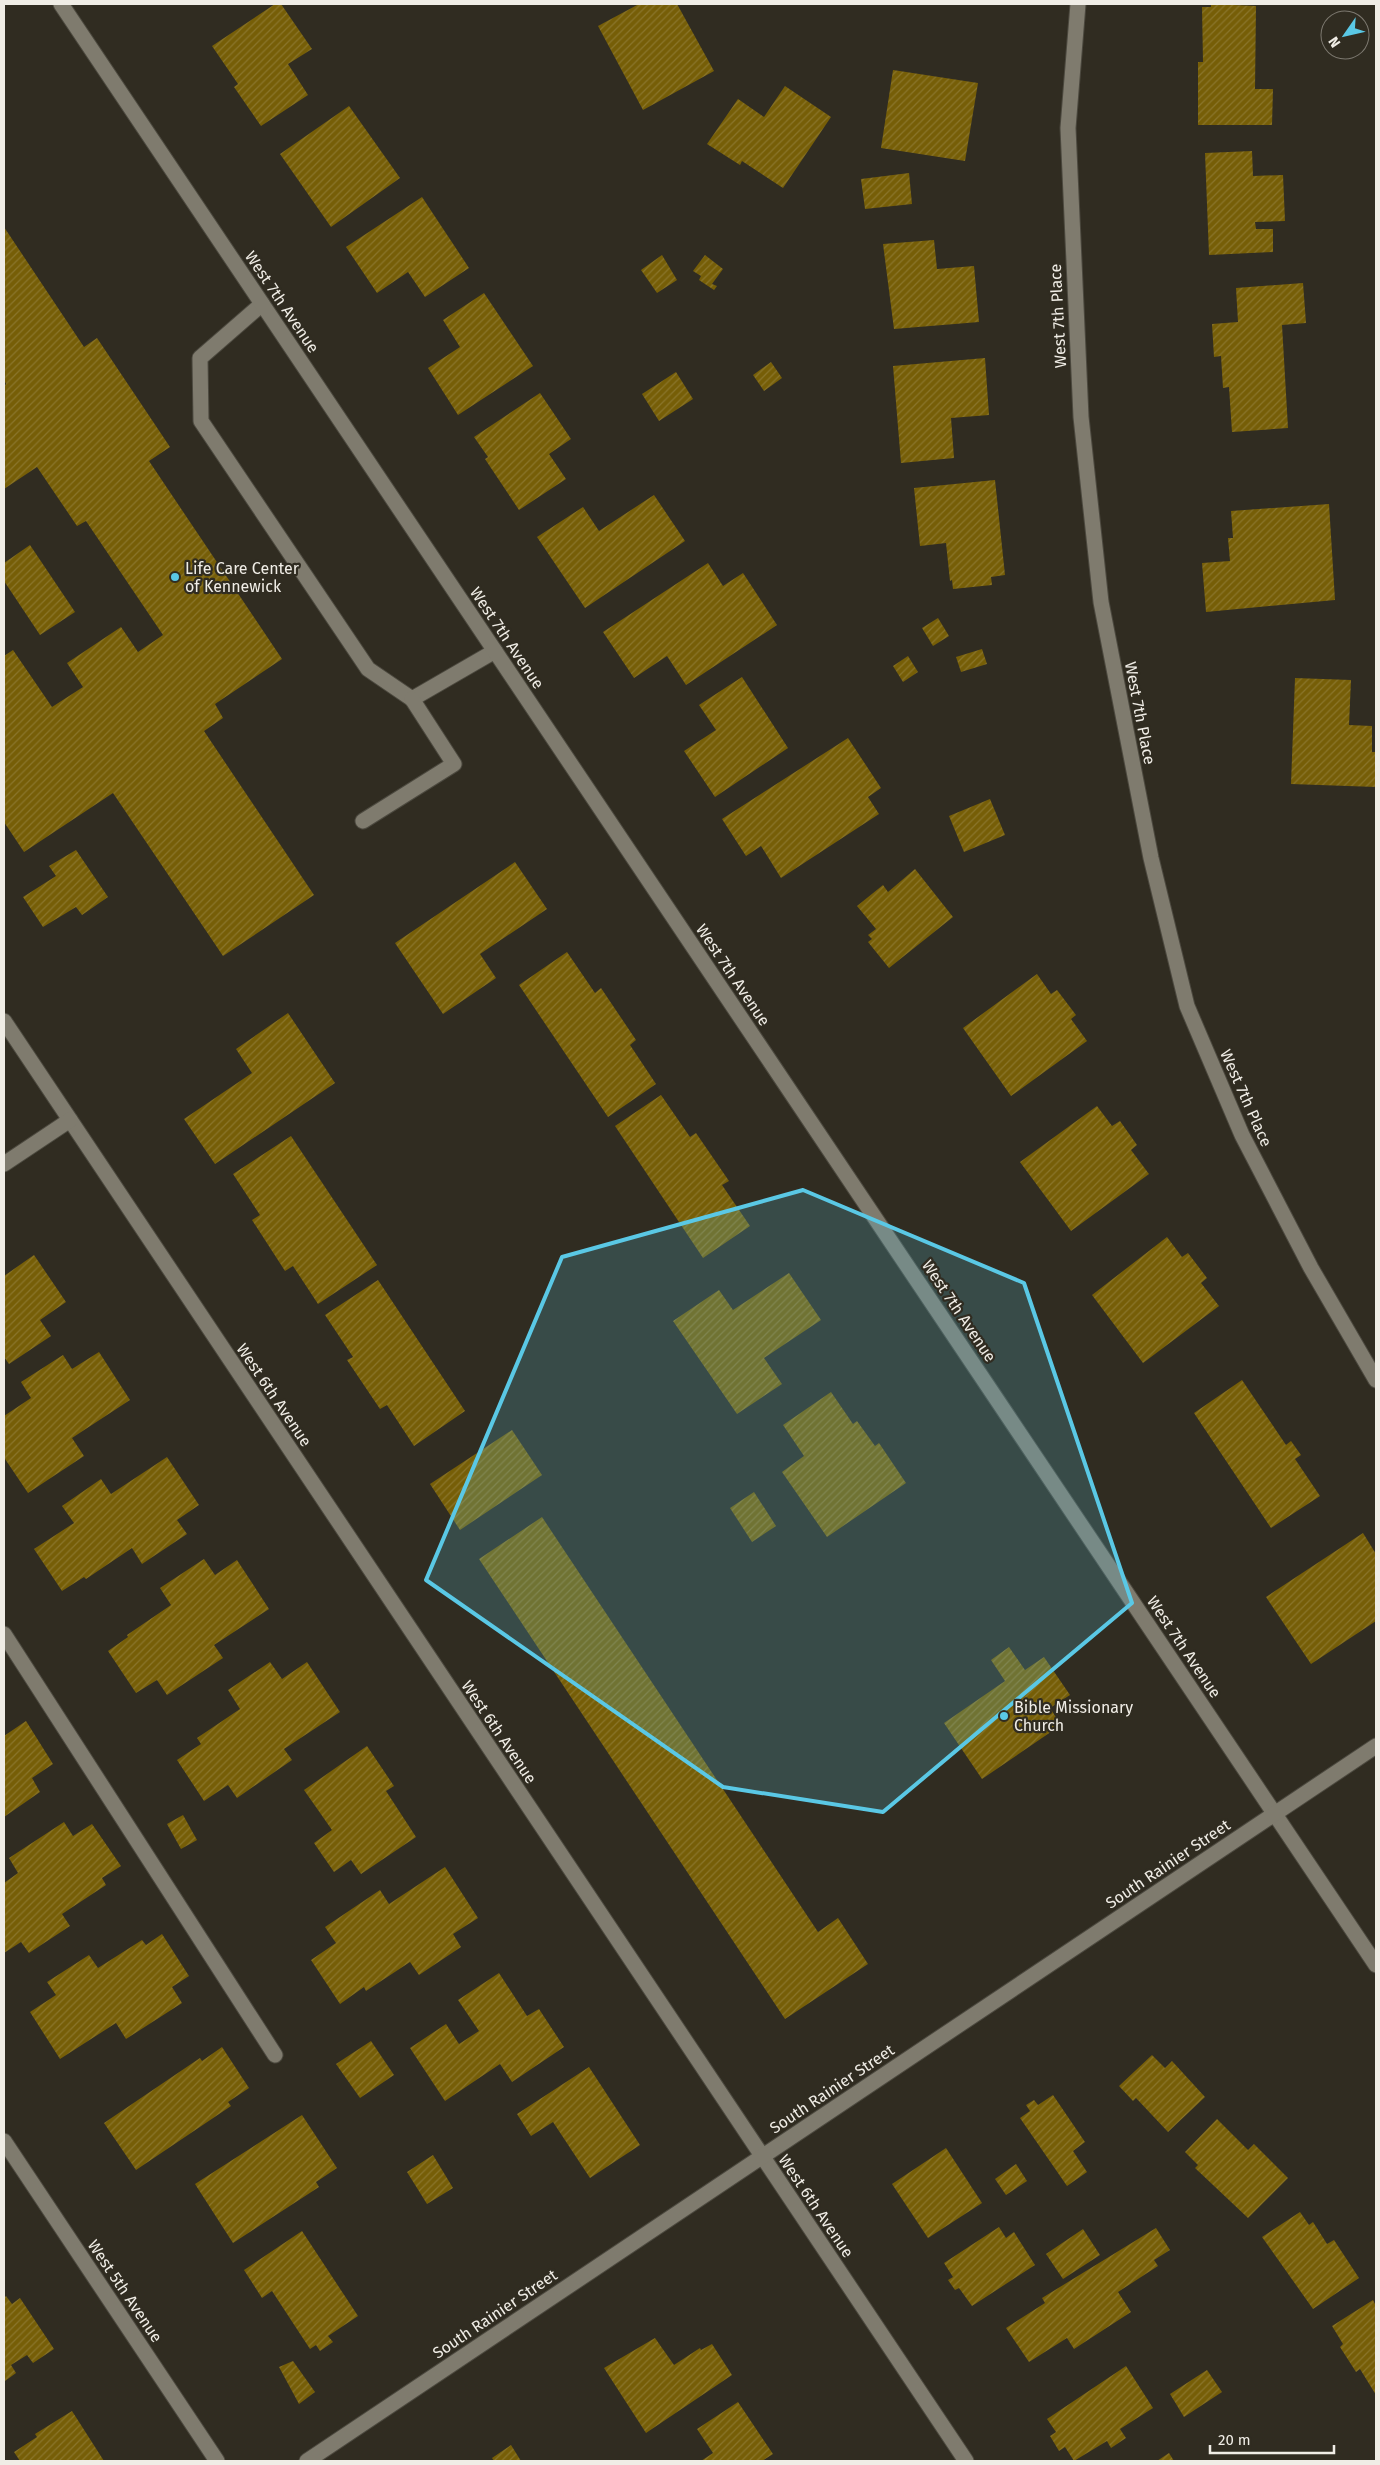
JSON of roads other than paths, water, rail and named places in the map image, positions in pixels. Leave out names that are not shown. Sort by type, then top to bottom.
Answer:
[{"type":"street","name":"West 7th Avenue","points":[[61,4],[1376,1966]]},
{"type":"street","name":"West 7th Place","points":[[1074,4],[1068,128],[1081,417],[1101,602],[1151,858],[1187,1006],[1242,1135],[1311,1268],[1376,1380]]},
{"type":"street","points":[[262,304],[200,358],[201,421],[368,669],[412,699],[454,764],[363,821]]},
{"type":"street","points":[[412,699],[494,650]]},
{"type":"street","name":"West 6th Avenue","points":[[4,1021],[966,2461]]},
{"type":"street","points":[[4,1164],[70,1120]]},
{"type":"street","points":[[4,1634],[275,2055]]},
{"type":"street","name":"South Rainier Street","points":[[307,2461],[1376,1746]]},
{"type":"street","name":"West 5th Avenue","points":[[4,2141],[217,2461]]},
{"type":"place","name":"Life Care Center of Kennewick","points":[[175,577]]},
{"type":"place","name":"Bible Missionary Church","points":[[1004,1716]]}]
